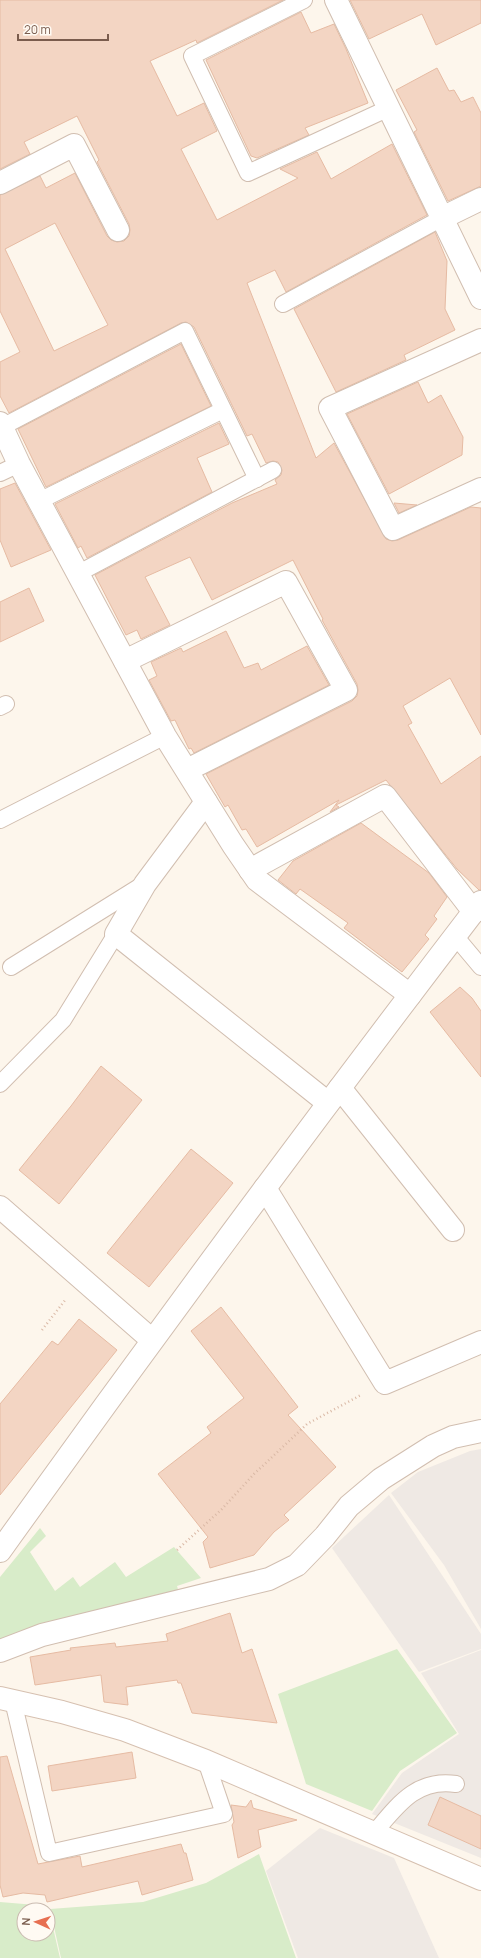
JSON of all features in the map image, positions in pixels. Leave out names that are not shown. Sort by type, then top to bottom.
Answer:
[{"type":"street","points":[[336,0],[481,298]]},
{"type":"street","points":[[0,183],[74,145],[118,230]]},
{"type":"street","points":[[442,218],[481,199]]},
{"type":"street","points":[[481,340],[330,408],[393,529],[481,489]]},
{"type":"street","points":[[1,425],[9,469],[39,502],[165,736],[257,880],[410,995]]},
{"type":"street","points":[[125,661],[286,582],[346,690],[187,770]]},
{"type":"street","points":[[0,1551],[152,1340],[334,1095],[478,907],[385,796],[250,870]]},
{"type":"street","points":[[206,802],[145,884],[116,934],[334,1095],[453,1230]]},
{"type":"street","points":[[265,1188],[384,1383],[481,1342]]},
{"type":"street","points":[[0,1207],[152,1340]]},
{"type":"street","points":[[0,1651],[42,1635],[269,1579],[297,1565],[325,1536],[349,1506],[381,1478],[433,1446],[453,1437],[481,1431]]},
{"type":"street","points":[[6,1700],[125,1730],[206,1761],[481,1879]]},
{"type":"lane","points":[[304,0],[192,56],[248,173],[389,108]]},
{"type":"lane","points":[[283,304],[442,218]]},
{"type":"lane","points":[[1,425],[185,331],[257,479]]},
{"type":"lane","points":[[39,502],[223,410]]},
{"type":"lane","points":[[77,574],[273,470]]},
{"type":"lane","points":[[0,820],[165,736]]},
{"type":"lane","points":[[11,967],[145,884]]},
{"type":"lane","points":[[0,1084],[63,1020],[116,934]]},
{"type":"lane","points":[[455,936],[481,967]]},
{"type":"lane","points":[[6,1700],[49,1853],[224,1814],[206,1761]]},
{"type":"lane","points":[[374,1833],[400,1802],[424,1786],[443,1782],[456,1784]]},
{"type":"path","points":[[42,1330],[82,1278]]},
{"type":"path","points":[[177,1550],[222,1509],[254,1474],[307,1424],[384,1383]]},
{"type":"shaded area","points":[[481,1449],[481,1629],[444,1565],[391,1493],[418,1472],[470,1451]]},
{"type":"shaded area","points":[[389,1495],[481,1634],[481,1649],[419,1672],[332,1548]]},
{"type":"shaded area","points":[[481,1650],[481,1858],[372,1814],[402,1773],[459,1734],[421,1673]]},
{"type":"shaded area","points":[[320,1828],[394,1858],[439,1958],[298,1958],[266,1871]]},
{"type":"green space","points":[[40,1528],[46,1536],[30,1552],[55,1591],[73,1577],[80,1587],[115,1562],[126,1577],[174,1547],[201,1578],[177,1586],[180,1596],[0,1643],[0,1577]]},
{"type":"green space","points":[[397,1649],[457,1733],[400,1771],[372,1811],[306,1784],[278,1694]]},
{"type":"green space","points":[[259,1854],[296,1958],[61,1958],[56,1936],[56,1909],[143,1902],[206,1883]]},
{"type":"green space","points":[[0,1902],[16,1903],[16,1942],[56,1942],[56,1941],[60,1958],[0,1958]]},
{"type":"building","points":[[0,0],[283,0],[197,43],[196,40],[150,61],[177,116],[204,103],[217,131],[181,149],[217,220],[298,178],[280,169],[317,152],[331,179],[392,144],[427,215],[286,292],[275,270],[247,283],[316,458],[334,443],[386,539],[392,541],[398,540],[471,507],[481,508],[481,735],[450,678],[403,706],[412,723],[408,725],[441,784],[481,756],[481,890],[479,890],[457,869],[386,780],[336,805],[339,807],[330,812],[339,800],[257,847],[246,829],[242,830],[228,805],[225,807],[206,774],[352,701],[357,696],[357,684],[322,620],[323,619],[293,560],[212,600],[190,557],[145,577],[170,625],[141,639],[137,630],[126,635],[95,575],[232,503],[277,484],[275,480],[281,475],[282,470],[278,462],[273,461],[266,463],[252,434],[247,436],[194,327],[186,322],[181,323],[9,413],[0,396],[0,362],[20,352],[0,311],[0,195],[40,176],[46,188],[75,173],[107,236],[111,240],[117,242],[124,241],[129,236],[130,230],[129,224],[97,162],[99,160],[77,116],[24,142],[30,154],[0,169]],"holes":[[[55,223],[108,325],[54,351],[5,249]]]},
{"type":"building","points":[[350,0],[481,0],[481,23],[436,45],[422,14],[369,39]]},
{"type":"building","points":[[301,12],[311,33],[334,24],[368,103],[305,128],[309,135],[257,158],[251,156],[206,60]]},
{"type":"building","points":[[437,68],[449,91],[454,90],[461,102],[473,97],[481,113],[481,186],[448,201],[414,132],[417,130],[396,90]]},
{"type":"building","points":[[435,232],[447,261],[445,309],[455,330],[404,355],[406,360],[336,392],[294,309]]},
{"type":"building","points":[[181,344],[211,406],[46,487],[18,429]]},
{"type":"building","points":[[418,382],[428,403],[441,395],[463,437],[462,455],[389,494],[347,414]]},
{"type":"building","points":[[219,423],[229,444],[197,458],[212,492],[87,558],[81,546],[78,548],[55,504]]},
{"type":"building","points":[[15,483],[51,550],[11,567],[0,540],[0,489]]},
{"type":"building","points":[[394,503],[417,505],[399,513]]},
{"type":"building","points":[[29,588],[44,621],[0,642],[0,602]]},
{"type":"building","points":[[226,631],[244,668],[258,663],[261,670],[307,646],[329,685],[194,753],[191,748],[189,749],[175,720],[171,721],[149,680],[157,676],[151,662],[181,648],[183,652]]},
{"type":"building","points":[[361,823],[429,873],[447,897],[434,916],[437,919],[425,935],[429,939],[402,972],[344,928],[348,923],[300,889],[296,894],[278,880],[293,861]]},
{"type":"building","points":[[460,987],[472,998],[481,1011],[481,1077],[430,1012]]},
{"type":"building","points":[[101,1066],[142,1100],[59,1204],[19,1170],[71,1106]]},
{"type":"building","points":[[191,1149],[233,1183],[149,1287],[107,1253]]},
{"type":"building","points":[[221,1307],[298,1407],[288,1415],[336,1467],[284,1515],[289,1520],[274,1532],[254,1555],[210,1568],[203,1542],[208,1537],[158,1474],[211,1433],[207,1427],[244,1398],[191,1331]]},
{"type":"building","points":[[79,1319],[117,1350],[0,1495],[0,1404],[52,1341],[58,1345]]},
{"type":"building","points":[[230,1613],[242,1653],[252,1649],[277,1723],[192,1713],[181,1683],[178,1683],[177,1680],[126,1687],[128,1705],[104,1702],[101,1675],[35,1685],[30,1657],[71,1650],[70,1648],[115,1643],[116,1647],[168,1641],[166,1634]]},
{"type":"building","points":[[132,1752],[136,1778],[52,1791],[48,1766]]},
{"type":"building","points":[[7,1756],[38,1864],[80,1856],[82,1867],[181,1844],[184,1853],[186,1853],[193,1880],[142,1895],[138,1881],[47,1902],[45,1895],[23,1893],[3,1897],[0,1885],[0,1757]]},
{"type":"building","points":[[440,1797],[481,1816],[481,1849],[428,1825]]},
{"type":"building","points":[[251,1800],[253,1808],[297,1820],[258,1830],[261,1847],[238,1858],[232,1825],[234,1822],[231,1805],[246,1807]]}]
